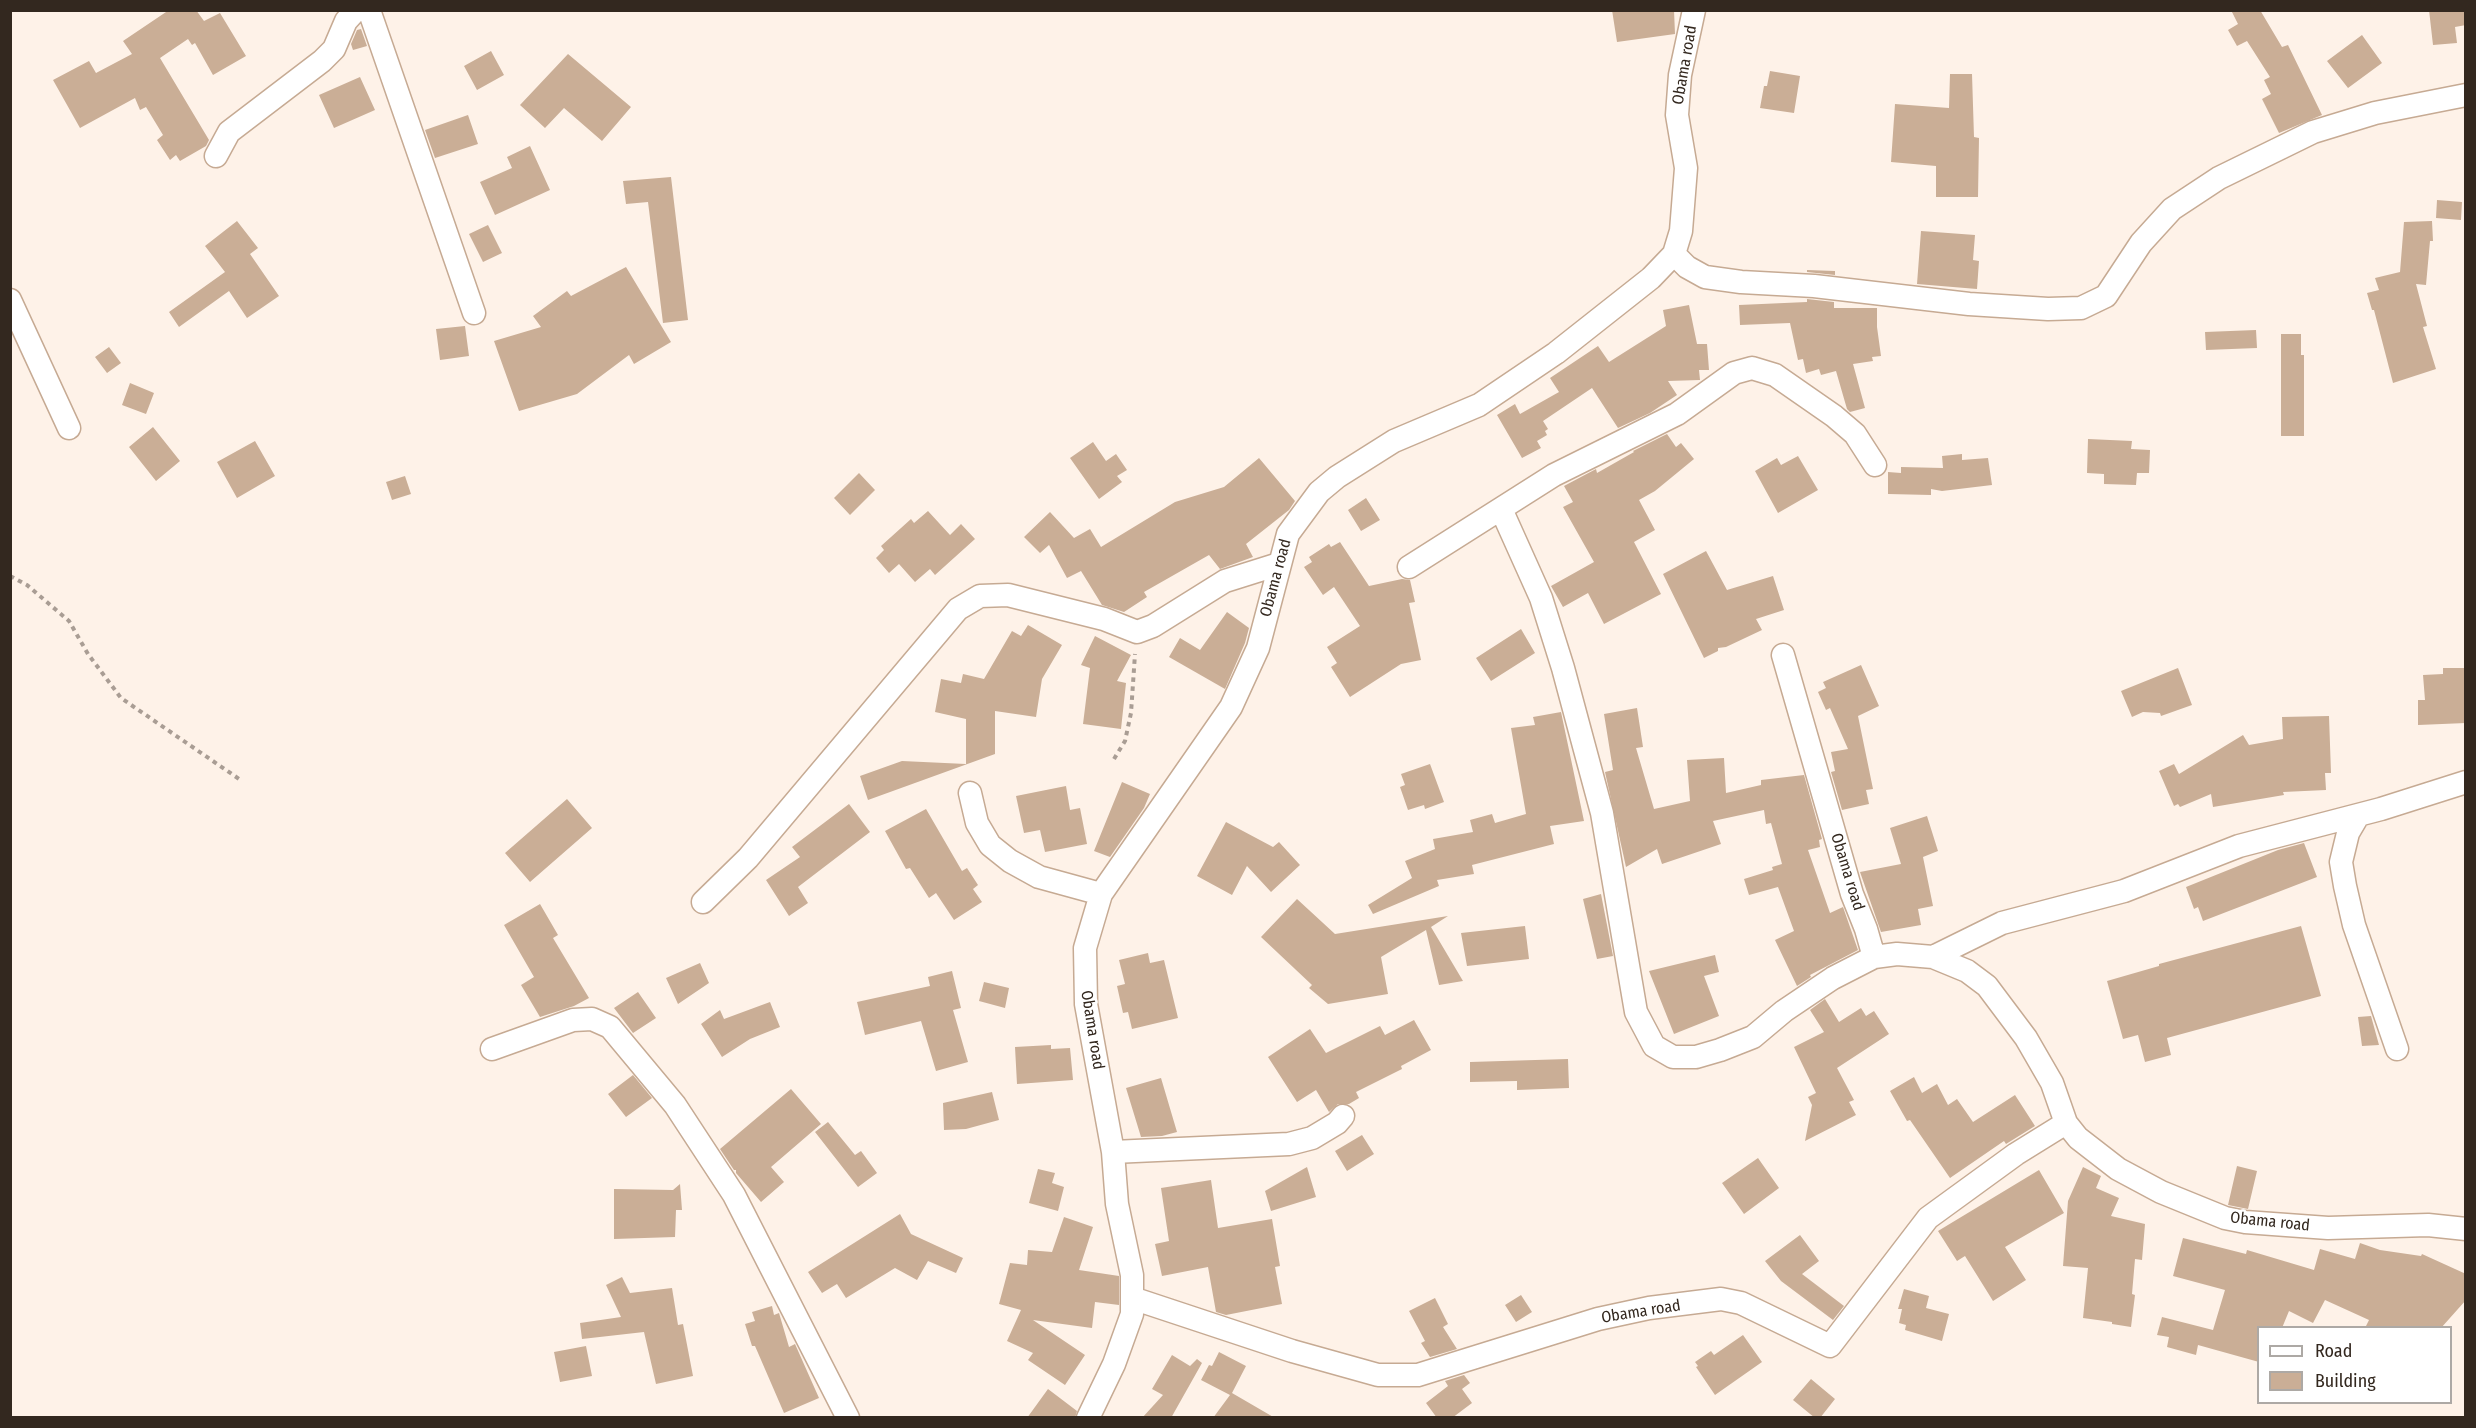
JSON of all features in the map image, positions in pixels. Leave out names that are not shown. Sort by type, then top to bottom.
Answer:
[{"type":"street","points":[[216,156],[229,132],[334,49],[346,21],[356,10]]},
{"type":"street","points":[[369,10],[474,313]]},
{"type":"street","name":"Obama road","points":[[1088,1418],[1114,1364],[1132,1314],[1132,1275],[1117,1204],[1113,1152],[1086,1004],[1084,948],[1101,894],[1231,707],[1258,648],[1288,534],[1319,492],[1336,477],[1394,441],[1479,405],[1564,346],[1650,278],[1674,254],[1681,231],[1686,168],[1677,115],[1680,75],[1694,10]]},
{"type":"street","points":[[1674,254],[1688,267],[1705,277],[1741,282],[1814,286],[1969,304],[2048,309],[2081,308],[2106,296],[2141,243],[2172,209],[2218,178],[2313,132],[2375,113],[2466,95]]},
{"type":"street","points":[[10,300],[69,428]]},
{"type":"street","points":[[1409,567],[1554,475],[1677,414],[1734,373],[1752,368],[1775,375],[1833,416],[1855,434],[1875,465]]},
{"type":"street","points":[[1501,509],[1541,598],[1563,668],[1602,813],[1636,1012],[1654,1046],[1673,1057],[1696,1057],[1753,1037],[1784,1011],[1833,978],[1874,957]]},
{"type":"street","points":[[703,902],[748,858],[958,609],[980,596],[1008,595],[1104,619],[1137,632],[1153,626],[1225,581],[1280,564]]},
{"type":"street","name":"Obama road","points":[[1783,655],[1852,894],[1874,957],[1898,954],[1933,957],[1967,971],[1987,986],[2026,1038],[2052,1083],[2066,1123],[2078,1138],[2118,1169],[2161,1192],[2225,1218],[2245,1222],[2328,1228],[2428,1225],[2466,1229]]},
{"type":"street","points":[[1933,957],[2002,924],[2124,891],[2239,846],[2358,816],[2466,782]]},
{"type":"street","points":[[970,794],[977,823],[990,845],[1010,861],[1039,877],[1101,894]]},
{"type":"street","points":[[2358,816],[2348,833],[2341,862],[2345,886],[2354,926],[2397,1048]]},
{"type":"street","points":[[492,1048],[573,1020],[592,1019],[610,1027],[675,1105],[734,1195],[848,1418]]},
{"type":"street","points":[[1113,1152],[1289,1144],[1312,1138],[1337,1123],[1343,1116]]},
{"type":"street","name":"Obama road","points":[[1132,1298],[1292,1351],[1378,1374],[1418,1376],[1598,1318],[1649,1308],[1721,1299],[1741,1303],[1830,1346],[1928,1218],[2016,1154],[2066,1123]]},
{"type":"path","points":[[10,576],[34,590],[69,621],[88,654],[121,698],[242,781]]},
{"type":"path","points":[[1114,759],[1125,741],[1131,713],[1137,632]]},
{"type":"building","points":[[169,10],[196,10],[204,21],[220,13],[246,56],[213,75],[195,43],[192,45],[188,39],[160,58],[209,140],[206,146],[180,161],[176,155],[170,160],[157,140],[163,135],[146,107],[140,110],[135,98],[80,128],[53,80],[89,61],[96,73],[132,54],[123,41]]},
{"type":"building","points":[[1612,10],[1674,10],[1675,34],[1617,42]]},
{"type":"building","points":[[2231,10],[2260,10],[2282,47],[2288,45],[2322,115],[2279,133],[2262,99],[2271,94],[2264,80],[2270,77],[2247,41],[2237,46],[2228,30],[2238,24]]},
{"type":"building","points":[[2429,10],[2466,10],[2466,25],[2455,27],[2457,43],[2433,45]]},
{"type":"building","points":[[361,29],[367,46],[353,50],[351,44],[357,30]]},
{"type":"building","points":[[2362,35],[2382,63],[2348,88],[2327,61]]},
{"type":"building","points":[[491,51],[504,75],[477,90],[464,66]]},
{"type":"building","points":[[568,54],[631,107],[602,141],[564,108],[545,128],[520,105]]},
{"type":"building","points":[[1770,71],[1800,76],[1794,113],[1760,108],[1764,86],[1767,86]]},
{"type":"building","points":[[1950,74],[1972,74],[1974,137],[1979,138],[1978,197],[1936,197],[1936,166],[1891,162],[1895,104],[1949,108]]},
{"type":"building","points":[[360,77],[375,110],[334,128],[319,95]]},
{"type":"building","points":[[468,115],[478,144],[435,158],[425,130]]},
{"type":"building","points":[[530,146],[550,190],[495,215],[480,182],[512,168],[507,157]]},
{"type":"building","points":[[671,177],[688,320],[663,323],[648,202],[626,204],[623,181]]},
{"type":"building","points":[[2437,200],[2462,202],[2461,220],[2436,218]]},
{"type":"building","points":[[237,221],[258,248],[250,254],[279,296],[247,318],[229,291],[179,327],[169,312],[225,272],[205,246]]},
{"type":"building","points":[[2432,221],[2433,241],[2430,241],[2426,285],[2416,284],[2427,326],[2423,327],[2436,369],[2393,383],[2374,310],[2372,310],[2367,293],[2379,290],[2375,278],[2400,272],[2404,222]]},
{"type":"building","points":[[488,225],[502,253],[483,262],[469,234]]},
{"type":"building","points":[[1921,231],[1975,235],[1973,260],[1979,261],[1977,289],[1917,284]]},
{"type":"building","points":[[626,267],[671,342],[634,364],[629,355],[577,394],[519,411],[494,341],[541,327],[533,316],[567,291],[571,296]]},
{"type":"building","points":[[1807,270],[1835,271],[1835,275],[1807,272]]},
{"type":"building","points":[[1807,299],[1834,302],[1834,308],[1877,308],[1881,356],[1872,357],[1873,361],[1853,364],[1865,408],[1850,412],[1847,409],[1836,371],[1821,375],[1819,369],[1806,373],[1803,359],[1798,360],[1790,323],[1740,325],[1739,305],[1807,302]]},
{"type":"building","points":[[1689,305],[1697,344],[1707,344],[1709,370],[1699,370],[1700,380],[1668,381],[1677,395],[1650,413],[1618,428],[1592,388],[1543,421],[1548,429],[1545,431],[1547,435],[1537,441],[1541,448],[1522,458],[1497,415],[1515,404],[1520,414],[1559,392],[1550,378],[1598,346],[1609,362],[1666,326],[1663,310]]},
{"type":"building","points":[[465,326],[469,356],[440,360],[436,329]]},
{"type":"building","points":[[2256,330],[2257,348],[2206,350],[2205,332]]},
{"type":"building","points":[[2281,334],[2301,334],[2301,355],[2304,355],[2304,436],[2281,436]]},
{"type":"building","points":[[109,347],[121,363],[107,373],[95,357]]},
{"type":"building","points":[[130,383],[154,393],[146,414],[122,405]]},
{"type":"building","points":[[153,427],[180,461],[156,481],[129,447]]},
{"type":"building","points":[[1667,434],[1676,447],[1681,443],[1694,459],[1655,491],[1639,500],[1655,530],[1634,542],[1661,594],[1604,624],[1588,593],[1563,607],[1551,586],[1594,562],[1563,507],[1573,502],[1564,486],[1596,469],[1597,473]]},
{"type":"building","points":[[2088,439],[2132,441],[2131,449],[2150,450],[2149,473],[2137,473],[2136,485],[2104,484],[2104,474],[2087,473]]},
{"type":"building","points":[[255,441],[275,476],[237,498],[217,462]]},
{"type":"building","points":[[1093,442],[1106,461],[1116,454],[1127,470],[1117,476],[1122,482],[1099,499],[1070,458]]},
{"type":"building","points":[[1962,454],[1962,460],[1988,458],[1992,485],[1942,491],[1931,489],[1931,495],[1888,494],[1888,472],[1901,473],[1901,467],[1943,468],[1942,456]]},
{"type":"building","points":[[1798,456],[1818,490],[1778,513],[1755,471],[1777,458],[1781,465]]},
{"type":"building","points":[[1259,458],[1295,501],[1289,510],[1246,544],[1253,557],[1220,569],[1209,555],[1144,592],[1147,597],[1124,612],[1102,605],[1081,571],[1067,578],[1049,545],[1040,553],[1024,537],[1050,512],[1074,538],[1090,529],[1101,547],[1175,502],[1224,487]]},
{"type":"building","points":[[859,473],[875,490],[850,515],[834,498]]},
{"type":"building","points":[[405,476],[411,494],[392,500],[386,482]]},
{"type":"building","points":[[1366,498],[1380,520],[1361,531],[1348,510]]},
{"type":"building","points":[[928,511],[950,535],[961,524],[975,539],[935,575],[930,569],[915,582],[899,564],[889,573],[876,558],[884,550],[881,546],[911,519],[914,523]]},
{"type":"building","points":[[1340,542],[1369,586],[1402,579],[1410,580],[1415,602],[1409,603],[1421,660],[1401,664],[1350,697],[1331,667],[1337,663],[1327,647],[1360,626],[1334,587],[1323,595],[1304,567],[1312,562],[1309,557],[1329,544],[1331,547]]},
{"type":"building","points":[[1706,551],[1727,590],[1773,576],[1784,610],[1756,619],[1762,630],[1726,647],[1718,648],[1718,651],[1704,658],[1663,574]]},
{"type":"building","points":[[1227,612],[1249,628],[1225,689],[1169,657],[1180,638],[1200,650]]},
{"type":"building","points":[[1028,625],[1062,645],[1042,679],[1036,717],[995,711],[995,754],[868,800],[860,776],[902,761],[966,764],[966,719],[935,712],[941,679],[961,683],[963,674],[984,679],[1012,631],[1021,636]]},
{"type":"building","points":[[1521,629],[1535,653],[1491,681],[1476,658]]},
{"type":"building","points":[[1095,636],[1131,655],[1117,681],[1126,683],[1121,729],[1083,724],[1090,668],[1081,665]]},
{"type":"building","points":[[1861,665],[1879,706],[1858,716],[1873,789],[1866,790],[1869,804],[1842,810],[1831,772],[1835,771],[1831,752],[1848,749],[1830,708],[1826,710],[1818,692],[1826,688],[1823,682]]},
{"type":"building","points":[[2178,668],[2192,705],[2161,716],[2160,713],[2143,712],[2132,717],[2121,691]]},
{"type":"building","points":[[2443,668],[2466,668],[2466,723],[2418,725],[2418,700],[2425,700],[2423,675],[2443,674]]},
{"type":"building","points":[[1637,708],[1643,747],[1636,748],[1654,809],[1690,801],[1687,760],[1724,758],[1726,793],[1761,785],[1761,780],[1804,775],[1822,839],[1819,840],[1820,847],[1808,850],[1830,913],[1843,907],[1858,950],[1810,975],[1811,977],[1797,986],[1775,940],[1794,931],[1778,887],[1749,895],[1744,879],[1773,870],[1772,867],[1782,864],[1771,823],[1766,824],[1764,810],[1713,821],[1721,844],[1662,864],[1657,849],[1626,867],[1605,772],[1613,770],[1604,714]]},
{"type":"building","points":[[1561,712],[1584,821],[1550,826],[1554,844],[1472,865],[1474,874],[1437,880],[1439,886],[1373,914],[1368,905],[1412,878],[1405,861],[1435,849],[1433,839],[1473,832],[1470,820],[1492,814],[1495,823],[1526,814],[1511,728],[1535,725],[1533,717]]},
{"type":"building","points":[[2329,716],[2331,773],[2325,773],[2326,790],[2283,792],[2284,795],[2213,807],[2211,794],[2180,807],[2178,804],[2174,806],[2159,771],[2174,764],[2179,774],[2243,735],[2249,745],[2283,739],[2282,717]]},
{"type":"building","points":[[1430,764],[1444,802],[1425,809],[1424,805],[1408,810],[1400,787],[1405,785],[1401,774]]},
{"type":"building","points":[[1122,782],[1150,794],[1144,808],[1110,857],[1094,851]]},
{"type":"building","points":[[1066,786],[1070,810],[1080,808],[1087,844],[1045,852],[1040,830],[1024,833],[1016,796]]},
{"type":"building","points":[[567,799],[592,828],[530,882],[505,853]]},
{"type":"building","points":[[849,804],[870,832],[798,887],[808,903],[789,916],[766,880],[800,857],[792,847]]},
{"type":"building","points":[[926,809],[962,871],[967,868],[978,885],[973,889],[982,902],[954,920],[936,893],[929,898],[910,868],[906,869],[885,831]]},
{"type":"building","points":[[1927,816],[1938,851],[1923,857],[1933,906],[1918,909],[1921,925],[1881,932],[1860,872],[1901,864],[1890,828]]},
{"type":"building","points":[[1226,822],[1273,847],[1279,842],[1300,865],[1271,892],[1247,866],[1232,895],[1197,876]]},
{"type":"building","points":[[2304,843],[2317,877],[2203,921],[2198,907],[2194,909],[2186,887],[2278,850]]},
{"type":"building","points":[[1601,894],[1613,956],[1597,959],[1583,899]]},
{"type":"building","points":[[1297,899],[1335,934],[1448,916],[1431,927],[1463,981],[1439,985],[1426,930],[1381,957],[1388,994],[1328,1004],[1309,988],[1312,985],[1261,937]]},
{"type":"building","points":[[540,904],[558,935],[553,938],[589,998],[574,1006],[540,1017],[521,985],[534,977],[504,925]]},
{"type":"building","points":[[1525,926],[1529,959],[1467,966],[1461,933]]},
{"type":"building","points":[[2301,926],[2321,996],[2167,1038],[2171,1055],[2145,1062],[2138,1035],[2123,1039],[2107,981],[2159,966],[2159,964]]},
{"type":"building","points":[[1148,953],[1150,963],[1164,960],[1178,1018],[1132,1029],[1128,1012],[1123,1013],[1117,986],[1125,984],[1119,960]]},
{"type":"building","points":[[1715,955],[1719,972],[1704,976],[1719,1016],[1674,1034],[1649,971]]},
{"type":"building","points":[[700,963],[709,983],[678,1004],[666,978]]},
{"type":"building","points":[[952,971],[961,1008],[953,1010],[968,1062],[936,1071],[921,1021],[865,1035],[857,1002],[930,986],[928,977]]},
{"type":"building","points":[[984,982],[1009,988],[1005,1008],[979,1001]]},
{"type":"building","points":[[638,992],[656,1018],[633,1033],[614,1008]]},
{"type":"building","points":[[1825,999],[1839,1022],[1861,1008],[1866,1016],[1874,1011],[1889,1034],[1837,1068],[1854,1100],[1849,1102],[1856,1115],[1805,1141],[1812,1105],[1808,1097],[1816,1093],[1794,1047],[1824,1032],[1810,1010]]},
{"type":"building","points":[[770,1002],[780,1027],[750,1039],[722,1057],[701,1024],[720,1010],[724,1019]]},
{"type":"building","points":[[2371,1016],[2379,1045],[2362,1046],[2358,1017]]},
{"type":"building","points":[[1414,1020],[1431,1050],[1401,1066],[1402,1069],[1356,1092],[1359,1098],[1349,1104],[1338,1104],[1329,1112],[1316,1090],[1297,1102],[1268,1057],[1310,1029],[1326,1053],[1380,1026],[1385,1035]]},
{"type":"building","points":[[1051,1045],[1051,1049],[1070,1048],[1073,1080],[1017,1084],[1015,1047]]},
{"type":"building","points":[[1568,1059],[1569,1088],[1517,1090],[1517,1081],[1470,1082],[1470,1062]]},
{"type":"building","points":[[633,1075],[652,1098],[626,1117],[608,1094]]},
{"type":"building","points":[[1914,1077],[1922,1093],[1937,1084],[1948,1105],[1957,1099],[1973,1122],[2015,1095],[2035,1126],[2006,1144],[2004,1141],[1950,1178],[1910,1120],[1907,1121],[1890,1091]]},
{"type":"building","points":[[1161,1078],[1177,1132],[1162,1136],[1141,1137],[1126,1088]]},
{"type":"building","points":[[791,1089],[821,1124],[771,1167],[784,1182],[761,1202],[736,1173],[720,1149]]},
{"type":"building","points":[[992,1092],[999,1120],[966,1129],[944,1130],[943,1103]]},
{"type":"building","points":[[828,1122],[855,1155],[861,1151],[877,1173],[858,1187],[815,1132]]},
{"type":"building","points":[[1362,1135],[1374,1154],[1347,1171],[1335,1151]]},
{"type":"building","points":[[1758,1158],[1779,1188],[1744,1214],[1722,1183]]},
{"type":"building","points":[[2237,1166],[2257,1171],[2248,1209],[2228,1205]]},
{"type":"building","points":[[1307,1167],[1316,1197],[1271,1211],[1265,1191]]},
{"type":"building","points":[[2083,1167],[2101,1176],[2096,1188],[2119,1198],[2111,1216],[2145,1224],[2142,1260],[2135,1259],[2132,1294],[2135,1295],[2131,1327],[2083,1318],[2088,1268],[2063,1266],[2068,1201]]},
{"type":"building","points":[[1038,1169],[1055,1173],[1052,1183],[1064,1187],[1058,1211],[1029,1203]]},
{"type":"building","points":[[2039,1170],[2064,1213],[2005,1247],[2026,1280],[1993,1301],[1965,1256],[1957,1261],[1938,1231]]},
{"type":"building","points":[[1211,1180],[1218,1228],[1272,1219],[1280,1266],[1275,1267],[1282,1304],[1226,1315],[1216,1312],[1208,1267],[1162,1276],[1155,1244],[1169,1241],[1161,1188]]},
{"type":"building","points":[[680,1184],[682,1210],[676,1210],[675,1237],[614,1239],[614,1189],[673,1190]]},
{"type":"building","points":[[900,1214],[911,1234],[963,1258],[956,1273],[928,1261],[917,1280],[895,1268],[846,1298],[837,1284],[822,1293],[808,1272]]},
{"type":"building","points":[[1064,1217],[1093,1227],[1079,1270],[1119,1276],[1119,1305],[1095,1302],[1092,1328],[1033,1320],[1085,1355],[1065,1385],[1028,1360],[1033,1353],[1007,1341],[1021,1310],[999,1304],[1010,1263],[1027,1265],[1028,1250],[1052,1252]]},
{"type":"building","points":[[1800,1235],[1819,1261],[1802,1274],[1844,1306],[1833,1320],[1781,1281],[1765,1261]]},
{"type":"building","points":[[2183,1238],[2246,1254],[2247,1250],[2314,1270],[2320,1249],[2355,1259],[2360,1243],[2380,1250],[2421,1256],[2422,1254],[2466,1274],[2466,1300],[2443,1326],[2366,1326],[2369,1320],[2325,1300],[2313,1323],[2289,1311],[2283,1326],[2257,1326],[2257,1361],[2198,1345],[2196,1355],[2167,1347],[2169,1337],[2157,1335],[2162,1317],[2213,1330],[2225,1290],[2173,1276]]},
{"type":"building","points":[[622,1277],[630,1293],[672,1288],[678,1325],[683,1324],[693,1376],[656,1384],[644,1332],[582,1339],[580,1323],[621,1317],[606,1285]]},
{"type":"building","points":[[1904,1289],[1929,1296],[1926,1308],[1949,1314],[1942,1341],[1905,1330],[1906,1325],[1899,1323],[1902,1309],[1898,1309]]},
{"type":"building","points":[[1521,1295],[1532,1312],[1516,1322],[1505,1305]]},
{"type":"building","points":[[1435,1298],[1448,1324],[1443,1327],[1457,1349],[1430,1357],[1421,1343],[1425,1341],[1409,1311]]},
{"type":"building","points":[[772,1306],[774,1315],[779,1313],[789,1347],[795,1344],[819,1398],[784,1413],[755,1346],[752,1346],[745,1324],[755,1321],[752,1312]]},
{"type":"building","points":[[1743,1335],[1762,1362],[1715,1395],[1695,1362],[1711,1351],[1714,1355]]},
{"type":"building","points":[[586,1346],[592,1376],[560,1382],[554,1352]]},
{"type":"building","points":[[1219,1352],[1246,1366],[1232,1393],[1275,1418],[1213,1418],[1230,1395],[1201,1380]]},
{"type":"building","points":[[1172,1355],[1190,1366],[1197,1359],[1202,1363],[1171,1418],[1142,1418],[1163,1395],[1152,1389]]},
{"type":"building","points":[[1464,1375],[1470,1383],[1462,1389],[1472,1403],[1452,1418],[1437,1418],[1426,1403],[1448,1386],[1445,1381]]},
{"type":"building","points":[[1811,1379],[1835,1399],[1820,1418],[1815,1418],[1793,1400]]},
{"type":"building","points":[[1048,1389],[1077,1411],[1075,1418],[1027,1418]]}]
